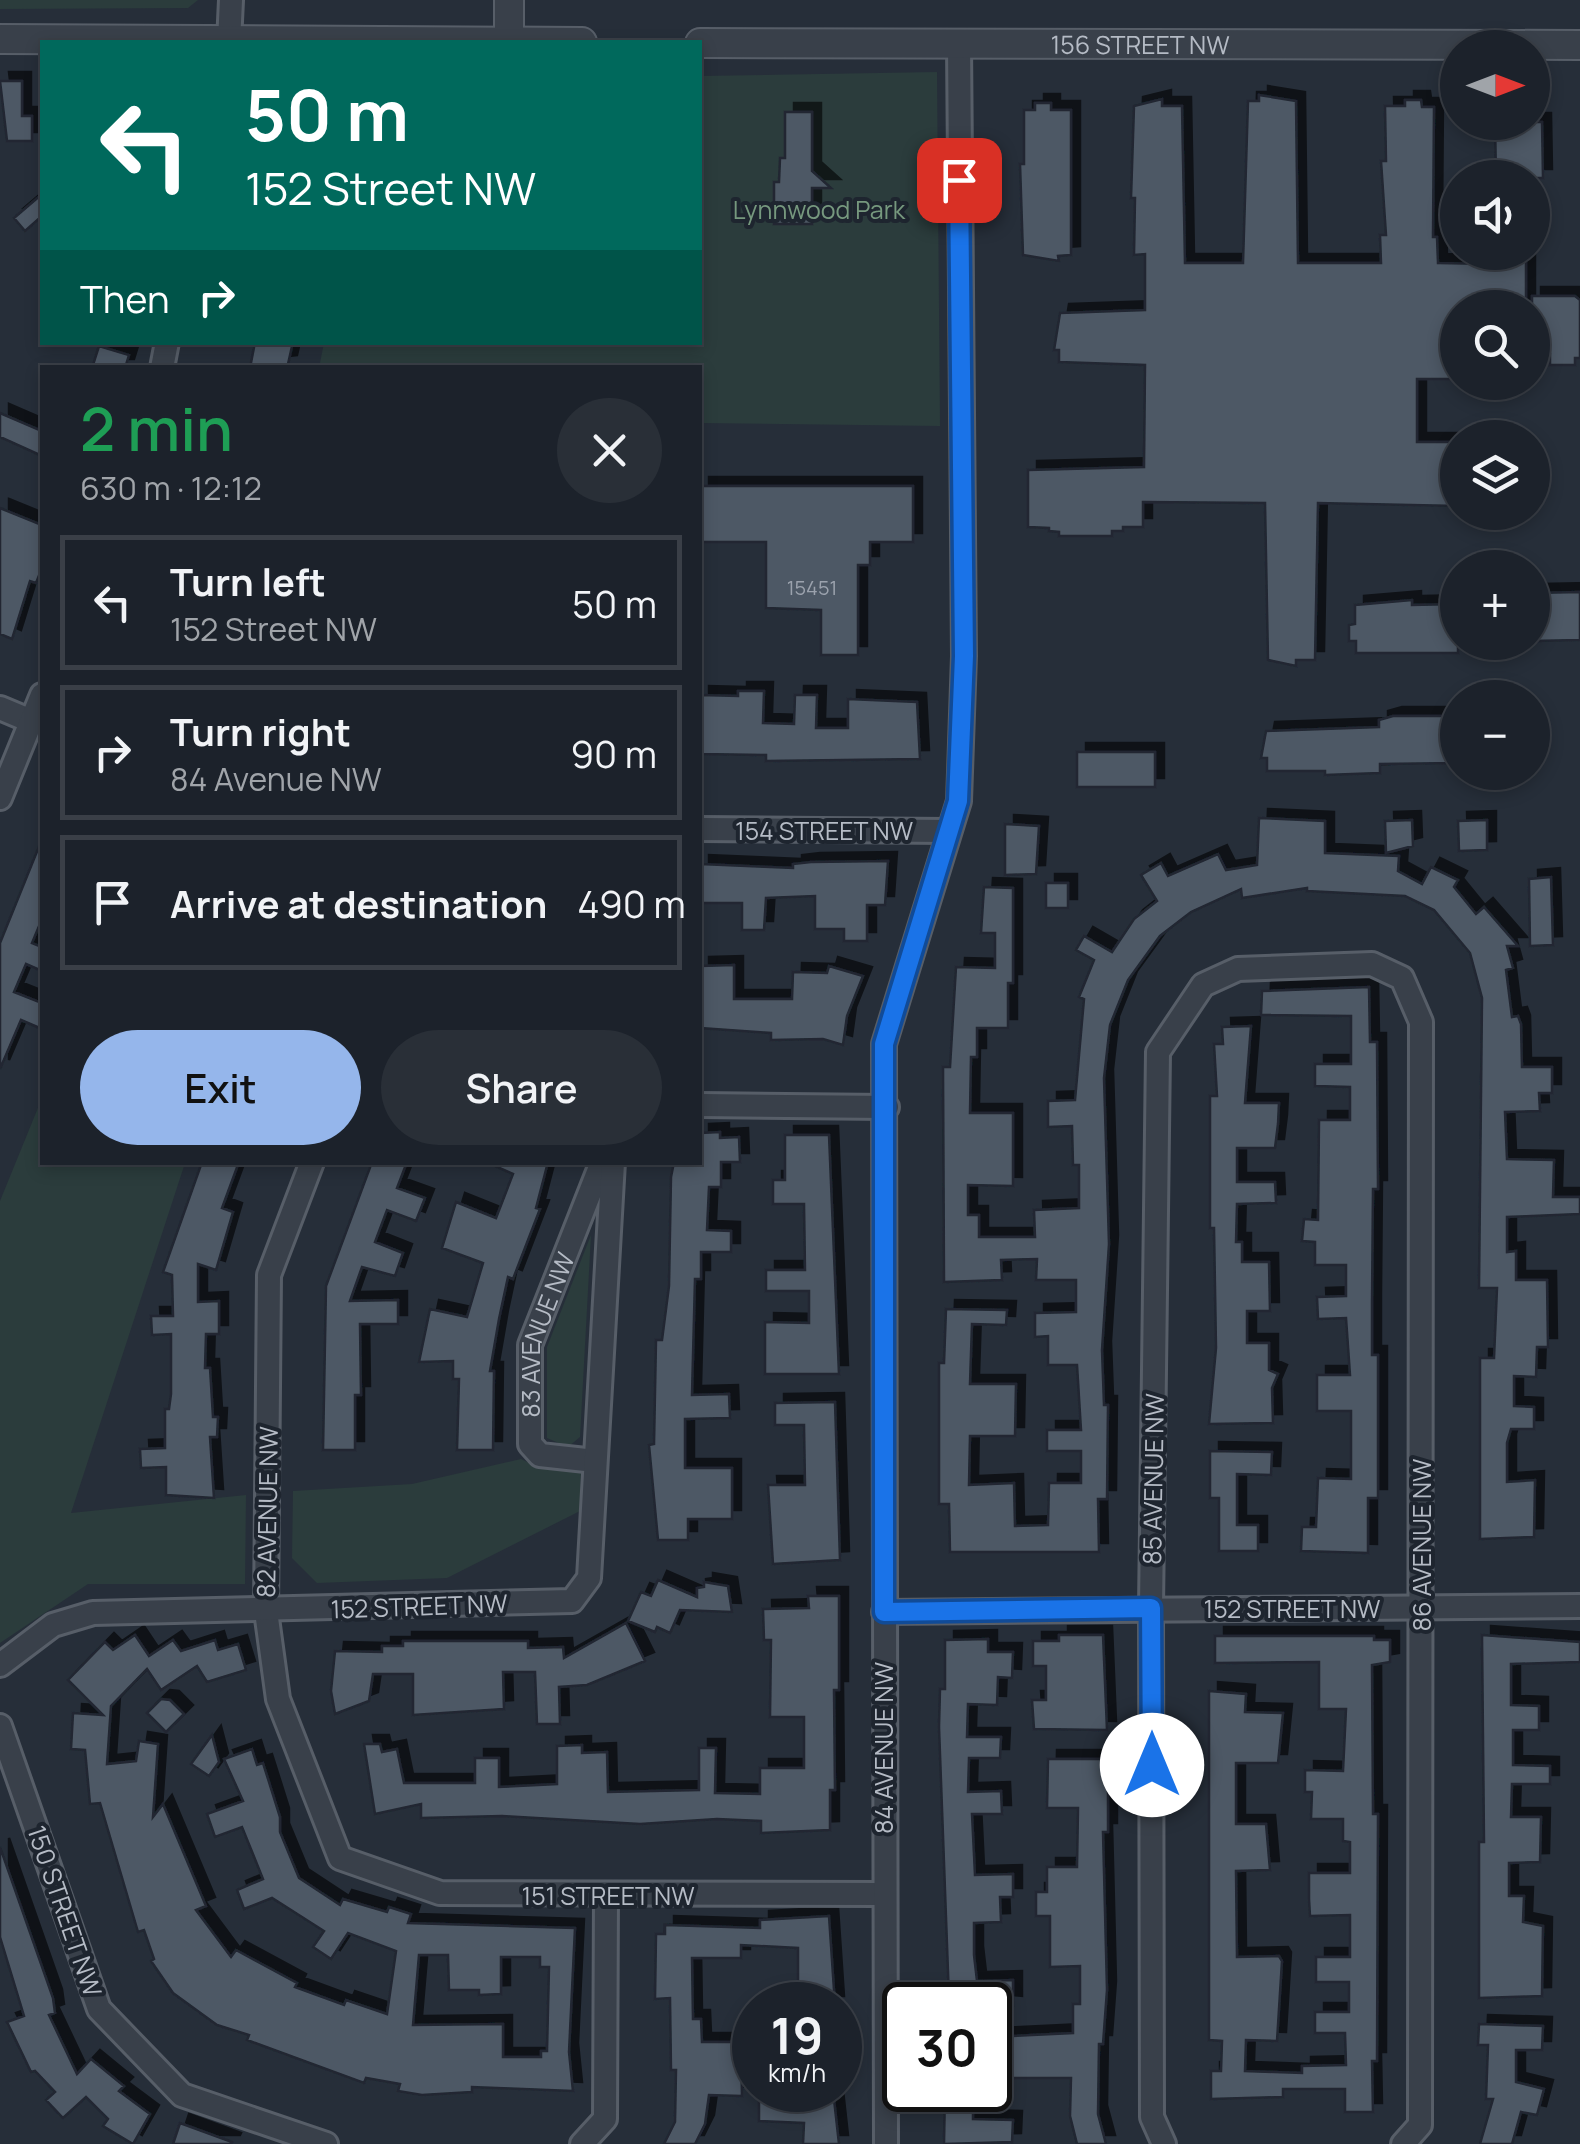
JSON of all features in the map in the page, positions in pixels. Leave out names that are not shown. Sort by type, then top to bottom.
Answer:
[{"type":"street","points":[[229,40],[231,0]]},
{"type":"street","points":[[509,40],[510,0]]},
{"type":"street","points":[[0,40],[40,40]]},
{"type":"street","name":"156 STREET NW","points":[[702,43],[1580,45]]},
{"type":"street","name":"84 AVENUE NW","points":[[886,2144],[882,1894],[884,1044],[958,801],[964,656],[959,44]]},
{"type":"street","points":[[0,798],[40,699]]},
{"type":"street","points":[[0,708],[31,722]]},
{"type":"street","name":"154 STREET NW","points":[[702,829],[948,831]]},
{"type":"street","name":"85 AVENUE NW","points":[[1164,2144],[1152,2117],[1151,1608],[1158,1052],[1203,985],[1238,969],[1372,964]]},
{"type":"street","name":"86 AVENUE NW","points":[[1372,964],[1402,978],[1422,1022],[1420,2125],[1403,2144]]},
{"type":"street","points":[[702,1105],[886,1107]]},
{"type":"street","name":"82 AVENUE NW","points":[[311,1165],[268,1275],[266,1611],[278,1700],[340,1858]]},
{"type":"street","name":"83 AVENUE NW","points":[[594,1460],[540,1455],[530,1444],[530,1346],[601,1165]]},
{"type":"street","name":"83 AVENUE NW","points":[[572,1601],[588,1578],[613,1165]]},
{"type":"street","name":"152 STREET NW","points":[[0,1665],[53,1625],[93,1613],[572,1601]]},
{"type":"street","name":"152 STREET NW","points":[[884,1612],[1580,1606]]},
{"type":"street","name":"150 STREET NW","points":[[0,1726],[99,2009],[182,2095],[326,2144]]},
{"type":"street","name":"151 STREET NW","points":[[340,1858],[440,1893],[882,1894]]},
{"type":"street","points":[[582,2144],[605,2119],[606,1896]]},
{"type":"green space","points":[[0,0],[198,0],[188,8],[0,9]]},
{"type":"green space","name":"Lynnwood Park","points":[[937,72],[940,426],[702,423],[702,365],[320,365],[324,345],[702,345],[702,76]]},
{"type":"green space","points":[[40,1103],[40,1165],[184,1165],[71,1513],[246,1495],[245,1584],[88,1584],[0,1643],[0,1201]]},
{"type":"green space","points":[[591,1235],[580,1437],[568,1447],[547,1438],[547,1347]]},
{"type":"green space","points":[[521,1459],[537,1467],[581,1466],[580,1511],[447,1578],[317,1583],[292,1558],[293,1491],[412,1484]]},
{"type":"building","points":[[0,81],[22,81],[22,116],[32,116],[32,141],[7,141]]},
{"type":"building","points":[[1259,95],[1296,101],[1298,263],[1381,263],[1380,235],[1386,235],[1381,161],[1386,161],[1385,106],[1405,106],[1405,100],[1421,100],[1422,107],[1434,107],[1433,237],[1437,237],[1440,270],[1526,270],[1526,290],[1440,290],[1440,379],[1417,379],[1417,442],[1440,442],[1440,506],[1318,503],[1315,660],[1296,660],[1296,666],[1268,660],[1265,503],[1143,502],[1143,527],[1123,527],[1123,531],[1112,531],[1112,536],[1059,536],[1059,532],[1049,528],[1028,527],[1028,470],[1144,467],[1145,365],[1059,362],[1059,350],[1054,350],[1060,313],[1145,310],[1145,254],[1134,255],[1134,106],[1162,99],[1162,106],[1182,106],[1185,263],[1243,263],[1248,101],[1259,101]]},
{"type":"building","points":[[1035,103],[1051,103],[1051,110],[1071,110],[1071,255],[1058,256],[1059,261],[1023,255],[1020,164],[1024,164],[1024,110],[1035,110]]},
{"type":"building","points":[[785,112],[812,112],[812,171],[831,188],[812,188],[812,224],[774,224],[774,182],[779,182],[780,158],[785,158]]},
{"type":"building","points":[[1495,140],[1542,140],[1543,160],[1496,160]]},
{"type":"building","points":[[40,196],[40,218],[25,231],[14,218]]},
{"type":"building","points":[[1550,296],[1575,296],[1580,300],[1580,358],[1575,358],[1575,365],[1550,365]]},
{"type":"building","points":[[254,345],[292,345],[288,364],[251,365]]},
{"type":"building","points":[[99,346],[129,355],[126,365],[93,365]]},
{"type":"building","points":[[0,413],[40,430],[40,455],[0,437]]},
{"type":"building","points":[[702,486],[913,486],[913,542],[870,542],[870,565],[858,565],[858,655],[821,655],[821,610],[766,608],[766,542],[702,542]]},
{"type":"building","points":[[0,508],[40,524],[40,573],[36,583],[30,581],[12,639],[0,634]]},
{"type":"building","points":[[1580,592],[1580,640],[1550,641],[1550,593]]},
{"type":"building","points":[[1412,600],[1412,605],[1440,604],[1440,653],[1356,653],[1356,641],[1349,641],[1349,625],[1355,624],[1355,605]]},
{"type":"building","points":[[738,691],[764,691],[763,723],[794,724],[795,695],[817,695],[816,728],[848,728],[848,699],[917,702],[920,759],[766,761],[766,755],[702,754],[702,695],[738,696]]},
{"type":"building","points":[[1393,716],[1440,716],[1440,763],[1380,764],[1380,773],[1325,775],[1325,771],[1267,771],[1267,758],[1261,758],[1266,731],[1379,727],[1379,720]]},
{"type":"building","points":[[1077,752],[1155,752],[1155,787],[1077,787]]},
{"type":"building","points":[[1259,818],[1325,821],[1325,853],[1399,856],[1398,871],[1422,884],[1431,867],[1458,880],[1454,887],[1476,914],[1484,907],[1518,946],[1507,946],[1513,968],[1506,970],[1512,1017],[1518,1016],[1521,1024],[1522,1067],[1552,1067],[1552,1093],[1539,1093],[1540,1111],[1505,1112],[1507,1159],[1554,1160],[1553,1197],[1580,1197],[1580,1214],[1507,1217],[1507,1252],[1516,1251],[1516,1280],[1547,1280],[1548,1347],[1537,1347],[1536,1377],[1514,1376],[1514,1406],[1534,1407],[1534,1429],[1511,1429],[1507,1443],[1507,1482],[1535,1480],[1534,1537],[1480,1539],[1480,1358],[1494,1358],[1497,1288],[1479,1288],[1482,998],[1470,953],[1434,910],[1405,896],[1307,888],[1242,898],[1241,889],[1191,912],[1160,936],[1128,980],[1110,1025],[1104,1078],[1109,1244],[1102,1350],[1104,1405],[1108,1405],[1107,1499],[1098,1499],[1099,1552],[950,1552],[949,1504],[939,1504],[939,1363],[944,1363],[946,1309],[1007,1310],[1006,1325],[972,1324],[970,1384],[1016,1384],[1015,1436],[970,1436],[969,1485],[1014,1483],[1015,1526],[1048,1525],[1049,1483],[1081,1483],[1081,1451],[1047,1451],[1047,1430],[1081,1430],[1077,1365],[1048,1365],[1048,1336],[1035,1337],[1035,1313],[1076,1312],[1076,1280],[1036,1280],[1037,1259],[1001,1260],[1002,1280],[944,1282],[943,1067],[950,1067],[956,967],[995,968],[995,933],[981,933],[984,887],[1013,888],[1013,983],[1008,983],[1008,1028],[977,1028],[977,1057],[971,1057],[970,1113],[1013,1113],[1013,1186],[968,1185],[968,1215],[979,1215],[979,1237],[1035,1237],[1034,1210],[1079,1208],[1079,1165],[1073,1165],[1072,1126],[1048,1127],[1048,1101],[1075,1100],[1084,999],[1079,997],[1094,960],[1076,950],[1084,936],[1112,952],[1134,919],[1157,901],[1141,875],[1161,863],[1168,876],[1218,854],[1226,870],[1257,865]]},
{"type":"building","points":[[1412,820],[1413,846],[1386,853],[1385,821]]},
{"type":"building","points":[[1487,820],[1487,850],[1459,851],[1458,821]]},
{"type":"building","points":[[1005,824],[1039,826],[1036,874],[1005,875]]},
{"type":"building","points":[[40,844],[40,924],[32,943],[40,946],[40,970],[26,964],[14,992],[40,1002],[40,1028],[21,1020],[0,1069],[0,943]]},
{"type":"building","points":[[888,861],[885,905],[867,905],[867,941],[844,941],[844,929],[815,929],[815,896],[766,898],[764,930],[742,930],[742,903],[702,903],[702,864],[793,868],[793,864]]},
{"type":"building","points":[[1551,877],[1553,945],[1530,946],[1529,879]]},
{"type":"building","points":[[1046,883],[1068,883],[1068,908],[1046,908]]},
{"type":"building","points":[[734,965],[734,999],[792,999],[793,972],[827,973],[829,966],[863,976],[847,1016],[843,1045],[823,1039],[771,1040],[771,1033],[702,1028],[702,966]]},
{"type":"building","points":[[1369,987],[1370,1042],[1377,1042],[1378,1189],[1373,1189],[1372,1355],[1378,1355],[1378,1498],[1368,1498],[1368,1553],[1301,1551],[1302,1527],[1316,1527],[1318,1478],[1351,1479],[1351,1411],[1317,1411],[1317,1375],[1350,1375],[1346,1318],[1318,1319],[1317,1297],[1346,1296],[1346,1265],[1315,1265],[1315,1242],[1302,1241],[1304,1219],[1318,1220],[1319,1120],[1350,1120],[1350,1087],[1315,1086],[1315,1064],[1351,1064],[1351,1016],[1261,1015],[1262,991]]},
{"type":"building","points":[[1251,1026],[1245,1103],[1279,1103],[1278,1124],[1275,1148],[1237,1148],[1237,1182],[1275,1182],[1276,1203],[1237,1204],[1236,1242],[1242,1242],[1242,1262],[1269,1262],[1270,1311],[1247,1311],[1247,1343],[1269,1343],[1269,1370],[1278,1374],[1272,1388],[1273,1423],[1209,1424],[1216,1348],[1214,1228],[1210,1228],[1210,1096],[1217,1096],[1214,1044],[1223,1044],[1222,1027]]},
{"type":"building","points":[[720,1132],[720,1138],[739,1137],[740,1162],[721,1162],[721,1187],[709,1187],[707,1230],[731,1231],[731,1252],[701,1252],[701,1279],[695,1279],[692,1395],[729,1394],[730,1418],[685,1419],[685,1468],[732,1468],[732,1519],[688,1519],[688,1540],[658,1540],[649,1445],[654,1444],[656,1340],[662,1340],[669,1286],[671,1177],[673,1165],[702,1165],[702,1133]]},
{"type":"building","points":[[785,1135],[829,1135],[839,1374],[765,1374],[765,1322],[809,1323],[809,1291],[766,1291],[766,1270],[805,1270],[804,1204],[773,1204],[773,1180],[785,1180]]},
{"type":"building","points":[[201,1165],[238,1165],[222,1208],[233,1212],[216,1270],[198,1264],[198,1302],[219,1301],[219,1334],[206,1334],[205,1368],[210,1368],[213,1417],[218,1417],[217,1437],[210,1437],[214,1498],[166,1495],[166,1467],[141,1468],[140,1449],[165,1448],[165,1409],[169,1409],[171,1394],[171,1334],[152,1335],[151,1316],[173,1316],[172,1275],[163,1272]]},
{"type":"building","points":[[371,1165],[406,1165],[397,1188],[425,1198],[416,1221],[387,1210],[375,1242],[403,1253],[395,1276],[362,1267],[350,1301],[398,1300],[398,1324],[360,1324],[361,1395],[355,1395],[355,1450],[323,1450],[326,1286]]},
{"type":"building","points":[[493,1165],[547,1165],[536,1208],[540,1209],[513,1279],[508,1277],[499,1319],[490,1371],[494,1371],[493,1450],[457,1450],[459,1379],[453,1379],[453,1361],[419,1362],[430,1309],[467,1317],[483,1263],[442,1248],[456,1202],[496,1218],[513,1174]]},
{"type":"building","points":[[835,1402],[840,1560],[773,1564],[768,1485],[805,1485],[804,1425],[775,1425],[775,1403]]},
{"type":"building","points":[[1210,1451],[1272,1452],[1271,1475],[1237,1474],[1237,1525],[1258,1525],[1258,1551],[1219,1551],[1219,1498],[1210,1498]]},
{"type":"building","points":[[658,1580],[697,1597],[697,1588],[704,1587],[704,1582],[728,1586],[732,1612],[680,1610],[670,1633],[657,1627],[655,1632],[628,1621],[641,1592],[651,1596]]},
{"type":"building","points":[[808,1596],[839,1596],[839,1690],[834,1690],[835,1790],[830,1790],[830,1830],[761,1833],[761,1821],[717,1819],[640,1824],[502,1816],[421,1818],[421,1804],[375,1814],[364,1744],[380,1744],[382,1752],[397,1749],[404,1783],[475,1783],[475,1758],[499,1758],[499,1787],[557,1784],[557,1746],[582,1745],[582,1753],[607,1752],[608,1792],[699,1790],[699,1748],[716,1748],[715,1793],[760,1794],[760,1768],[804,1768],[804,1717],[770,1717],[771,1640],[764,1640],[763,1609],[809,1608]]},
{"type":"building","points":[[626,1623],[645,1661],[587,1685],[559,1687],[560,1724],[537,1724],[535,1672],[503,1672],[504,1709],[413,1715],[413,1674],[373,1674],[369,1701],[335,1714],[331,1691],[335,1651],[382,1652],[382,1646],[403,1646],[403,1641],[528,1641],[528,1648],[563,1647],[564,1658]]},
{"type":"building","points":[[135,1635],[149,1656],[173,1640],[181,1651],[215,1640],[218,1650],[238,1644],[246,1670],[207,1682],[197,1666],[161,1690],[147,1669],[111,1706],[107,1764],[136,1761],[139,1741],[158,1744],[153,1817],[163,1804],[206,1906],[196,1910],[231,1957],[236,1950],[297,1983],[295,1987],[344,2005],[346,2000],[387,2014],[396,1951],[348,1933],[331,1959],[313,1947],[324,1931],[272,1898],[244,1909],[237,1890],[263,1879],[242,1827],[215,1837],[207,1814],[243,1801],[224,1759],[252,1749],[257,1765],[263,1763],[280,1817],[280,1832],[299,1878],[340,1905],[343,1899],[387,1912],[389,1907],[411,1914],[408,1923],[575,1928],[569,2052],[573,2091],[472,2087],[472,2092],[422,2095],[398,2091],[400,2084],[366,2078],[364,2083],[247,2040],[249,2035],[217,2025],[173,1993],[151,1961],[154,1959],[144,1930],[138,1932],[100,1803],[90,1804],[85,1750],[71,1749],[73,1713],[103,1715],[68,1680],[105,1642],[113,1650]],"holes":[[[419,1955],[448,1955],[449,1990],[479,1990],[479,1995],[501,1994],[501,1957],[540,1957],[540,1967],[549,1967],[547,2051],[541,2051],[541,2057],[503,2057],[503,2024],[413,2025]]]},
{"type":"building","points":[[1059,1635],[1103,1635],[1107,1730],[1034,1729],[1032,1700],[1046,1700],[1046,1666],[1033,1666],[1033,1641],[1059,1641]]},
{"type":"building","points":[[1482,1635],[1580,1642],[1580,1662],[1511,1664],[1511,1705],[1539,1706],[1539,1730],[1513,1730],[1513,1765],[1550,1766],[1550,1784],[1512,1784],[1511,1817],[1541,1817],[1540,1862],[1509,1863],[1509,1896],[1524,1896],[1523,1922],[1543,1926],[1542,1996],[1479,1998],[1479,1842],[1484,1842]]},
{"type":"building","points":[[1215,1636],[1374,1636],[1374,1640],[1390,1640],[1390,1662],[1372,1665],[1373,1814],[1378,1814],[1377,2061],[1372,2061],[1373,2112],[1345,2112],[1345,2089],[1283,2089],[1283,2097],[1211,2099],[1211,2071],[1221,2071],[1222,2041],[1209,2040],[1209,1691],[1246,1694],[1245,1712],[1283,1713],[1278,1763],[1236,1763],[1236,1824],[1266,1824],[1270,1870],[1236,1871],[1237,1957],[1279,1956],[1282,1961],[1277,2041],[1246,2040],[1245,2071],[1302,2073],[1302,2066],[1346,2065],[1345,2033],[1315,2033],[1315,2012],[1349,2012],[1349,1982],[1316,1982],[1316,1957],[1350,1957],[1350,1915],[1310,1916],[1309,1873],[1350,1873],[1350,1842],[1343,1841],[1343,1819],[1311,1819],[1312,1792],[1305,1792],[1305,1770],[1343,1771],[1346,1709],[1319,1709],[1319,1662],[1215,1663]]},
{"type":"building","points":[[988,1639],[988,1652],[1013,1652],[1012,1678],[998,1677],[997,1705],[968,1704],[967,1737],[1001,1737],[1000,1758],[969,1758],[968,1792],[1001,1791],[1002,1814],[972,1814],[975,1875],[1013,1874],[1013,1897],[1000,1897],[1001,1922],[974,1923],[974,1955],[977,1981],[1013,1980],[1013,2005],[1012,1982],[948,1982],[939,1727],[940,1689],[945,1689],[945,1640]]},
{"type":"building","points":[[161,1699],[170,1700],[184,1714],[166,1732],[147,1713]]},
{"type":"building","points":[[212,1735],[219,1762],[209,1776],[191,1764]]},
{"type":"building","points":[[1048,1759],[1108,1759],[1108,1832],[1103,1832],[1107,1990],[1103,2044],[1099,2044],[1098,2114],[1106,2144],[1077,2144],[1070,2116],[1071,2078],[1013,2078],[1012,2086],[1012,2036],[1073,2033],[1073,2004],[1080,2004],[1080,1966],[1050,1967],[1050,1916],[1036,1916],[1036,1892],[1047,1892],[1047,1867],[1077,1867],[1078,1808],[1047,1808]]},
{"type":"building","points":[[0,1847],[53,1998],[55,2013],[49,2015],[77,2074],[91,2059],[124,2086],[119,2091],[150,2114],[133,2144],[103,2126],[108,2119],[86,2097],[63,2118],[46,2100],[55,2092],[35,2071],[31,2072],[7,2022],[24,2016],[0,1937]]},
{"type":"building","points":[[829,1916],[833,1982],[798,1982],[798,1948],[741,1945],[741,1958],[692,1958],[693,2019],[701,2019],[702,2042],[732,2042],[732,2096],[709,2095],[705,2124],[695,2144],[664,2144],[675,2122],[676,2070],[671,2070],[670,1998],[655,1999],[656,1934],[665,1934],[665,1925],[760,1928],[760,1920]]},
{"type":"building","points":[[1479,2024],[1543,2026],[1542,2050],[1516,2050],[1516,2082],[1544,2089],[1537,2115],[1521,2112],[1512,2144],[1480,2144],[1493,2099],[1486,2099],[1488,2045],[1478,2045]]},
{"type":"building","points":[[759,2112],[835,2112],[839,2144],[803,2144],[804,2123],[759,2121]]},
{"type":"building","points":[[945,2112],[973,2112],[973,2119],[1013,2120],[1012,2142],[944,2144]]},
{"type":"building","points":[[180,2123],[232,2142],[173,2144]]},
{"type":"route","points":[[959,180],[964,656],[958,801],[884,1044],[884,1612],[1151,1608],[1152,1765]]}]
